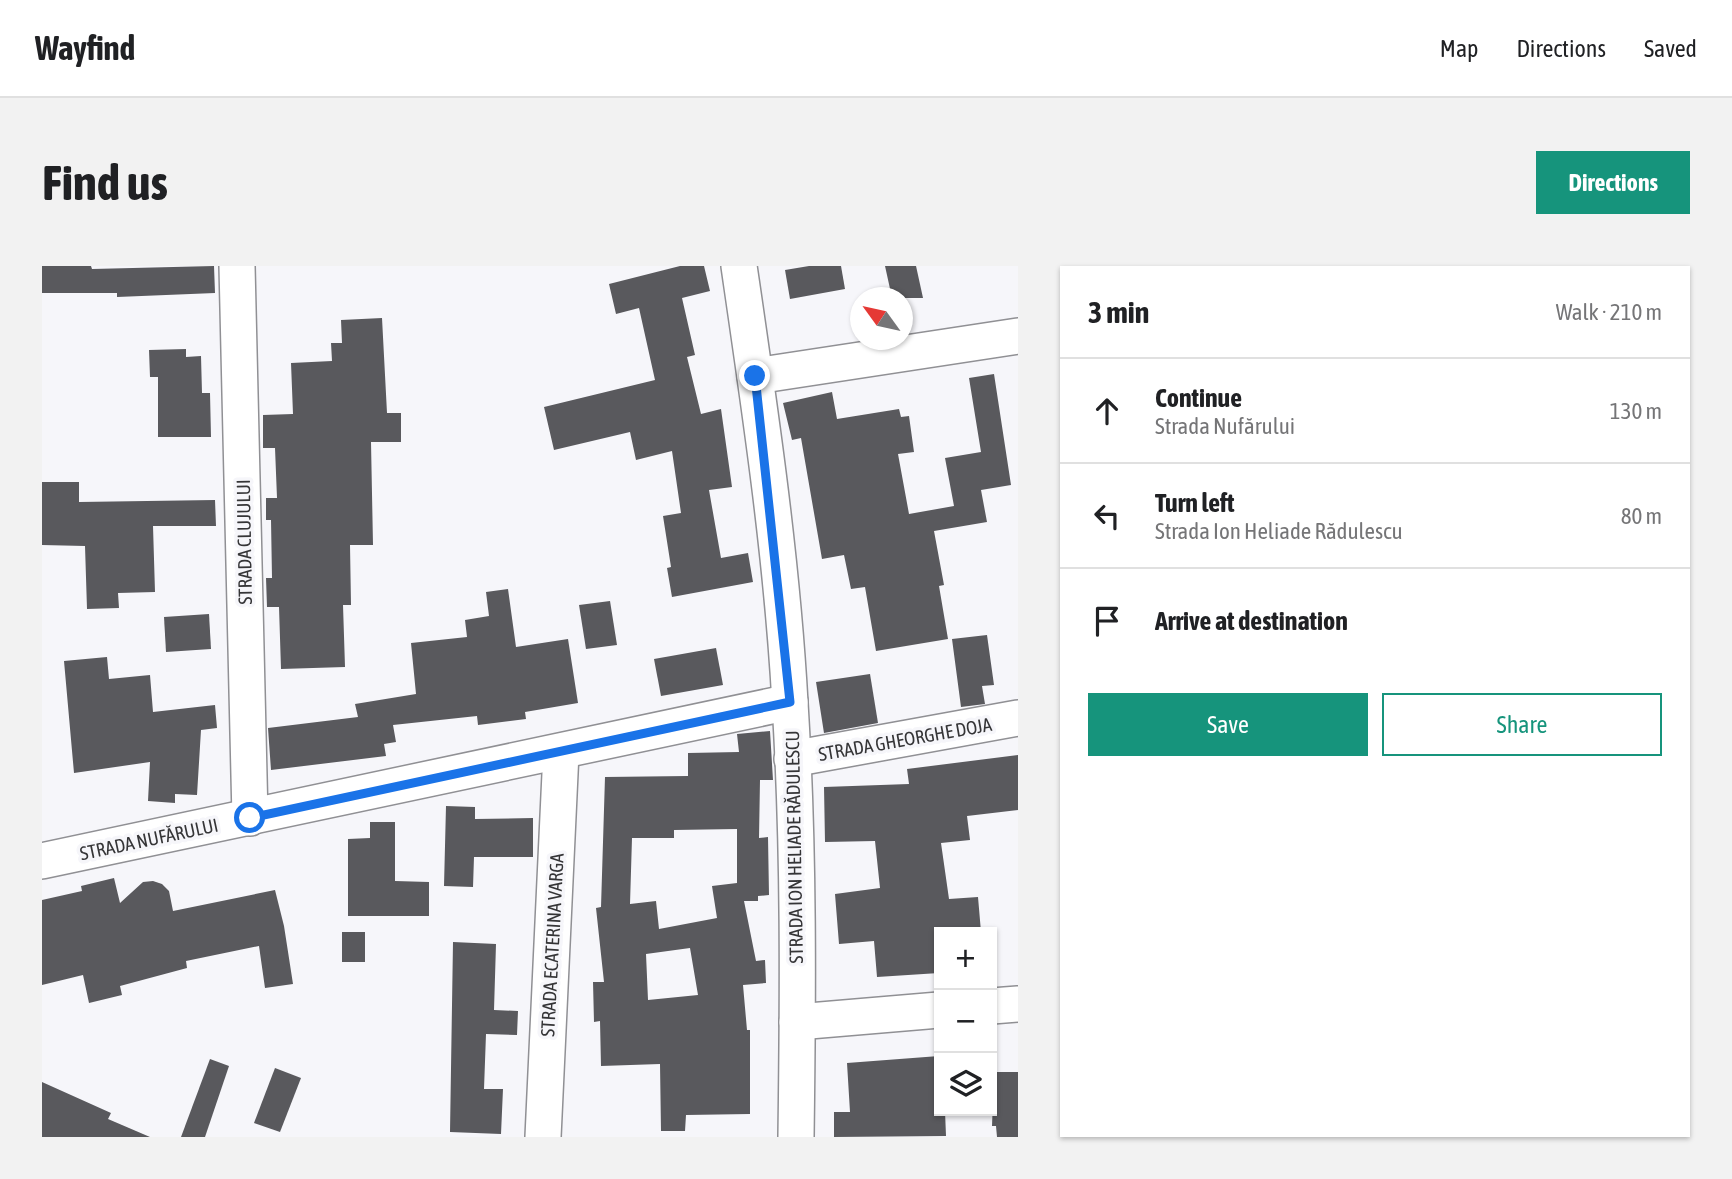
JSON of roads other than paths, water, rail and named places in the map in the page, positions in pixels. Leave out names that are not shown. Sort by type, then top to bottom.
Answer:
[{"type":"street","name":"STRADA CLUJULUI","points":[[237,266],[250,818]]},
{"type":"street","name":"STRADA ION HELIADE RĂDULESCU","points":[[739,266],[755,376],[790,702],[797,1022],[796,1137]]},
{"type":"street","points":[[755,376],[1018,336]]},
{"type":"street","name":"STRADA NUFĂRULUI","points":[[42,861],[790,702]]},
{"type":"street","name":"STRADA GHEORGHE DOJA","points":[[792,759],[1018,719]]},
{"type":"street","name":"STRADA ECATERINA VARGA","points":[[543,1137],[561,752]]},
{"type":"street","points":[[997,1006],[1018,1004]]},
{"type":"street","points":[[797,1022],[934,1010]]}]
